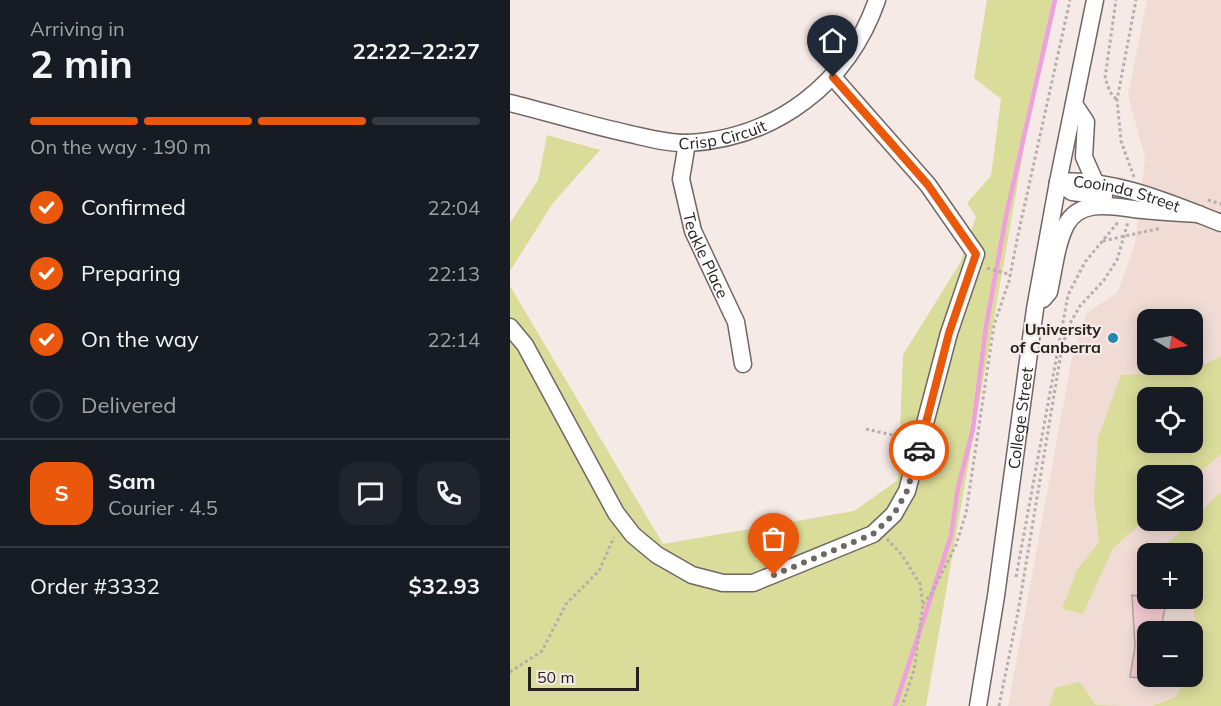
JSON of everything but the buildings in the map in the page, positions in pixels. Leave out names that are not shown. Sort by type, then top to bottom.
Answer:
[{"type":"street","name":"Crisp Circuit","points":[[510,103],[656,140],[687,143],[759,128],[790,112],[817,93],[833,77],[854,48],[877,0]]},
{"type":"street","name":"College Street","points":[[978,703],[996,596],[1035,309],[1095,0]]},
{"type":"street","points":[[510,327],[525,345],[616,513],[633,535],[657,555],[692,575],[723,583],[753,583],[873,534],[894,514],[907,491],[949,333],[976,254],[928,185],[833,77]]},
{"type":"street","points":[[1074,104],[1086,122],[1083,157],[1096,184]]},
{"type":"street","name":"Teakle Place","points":[[687,143],[681,179],[693,231],[736,322],[743,364]]},
{"type":"street","name":"Cooinda Street","points":[[1058,182],[1075,180],[1143,193],[1221,223]]},
{"type":"street","name":"Cooinda Street","points":[[1058,182],[1072,192],[1106,196],[1118,210],[1199,214]]},
{"type":"street","points":[[1035,309],[1049,292],[1061,238],[1068,222],[1080,212],[1095,206],[1118,210]]},
{"type":"path","points":[[922,604],[932,592],[956,545],[966,513],[994,325],[1011,275],[1070,0]]},
{"type":"path","points":[[1116,0],[1105,78],[1110,92],[1117,100]]},
{"type":"path","points":[[1131,170],[1120,141],[1117,100],[1136,0]]},
{"type":"path","points":[[1016,577],[1068,295],[1085,262],[1103,241],[1118,210]]},
{"type":"path","points":[[999,706],[1018,612],[1062,347],[1069,325],[1080,306],[1104,280],[1117,260],[1129,216]]},
{"type":"path","points":[[1103,241],[1125,237]]},
{"type":"path","points":[[972,263],[1011,275]]},
{"type":"path","points":[[866,429],[921,442]]},
{"type":"path","points":[[510,672],[542,651],[566,604],[599,571],[614,538],[616,513]]},
{"type":"path","points":[[878,530],[902,555],[920,584],[922,604],[914,670],[902,706]]},
{"type":"shaded area","name":"University of Canberra","points":[[1147,0],[1221,0],[1221,706],[1008,706],[1072,357],[1087,313],[1118,292],[1135,243],[1145,158],[1128,95]]},
{"type":"green space","points":[[987,0],[1053,0],[1039,62],[926,706],[510,706],[510,286],[663,544],[854,511],[898,480],[903,355],[960,263],[976,217],[967,203],[991,176],[1001,99],[974,78]]},
{"type":"green space","points":[[547,135],[600,150],[553,203],[510,271],[510,223],[538,180]]},
{"type":"green space","points":[[1221,356],[1221,454],[1203,470],[1203,465],[1137,465],[1137,527],[1113,548],[1083,614],[1062,609],[1077,570],[1099,542],[1094,499],[1098,438],[1121,375],[1203,375],[1203,366]]},
{"type":"green space","points":[[1221,492],[1221,706],[1152,706],[1176,697],[1182,687],[1203,687],[1203,621],[1195,621],[1193,609],[1203,609],[1203,543],[1168,543],[1180,531],[1203,531],[1203,509]]},
{"type":"green space","points":[[1080,682],[1096,705],[1130,706],[1049,706],[1055,688]]},
{"type":"waterway","points":[[895,706],[951,536],[958,488],[973,429],[986,327],[1006,216],[1055,0]]},
{"type":"way so far","points":[[774,575],[873,534],[894,514],[907,491],[919,450]]},
{"type":"place","name":"University of Canberra","points":[[1113,338]]},
{"type":"route","points":[[833,77],[928,185],[976,254],[949,333],[919,450]]}]
